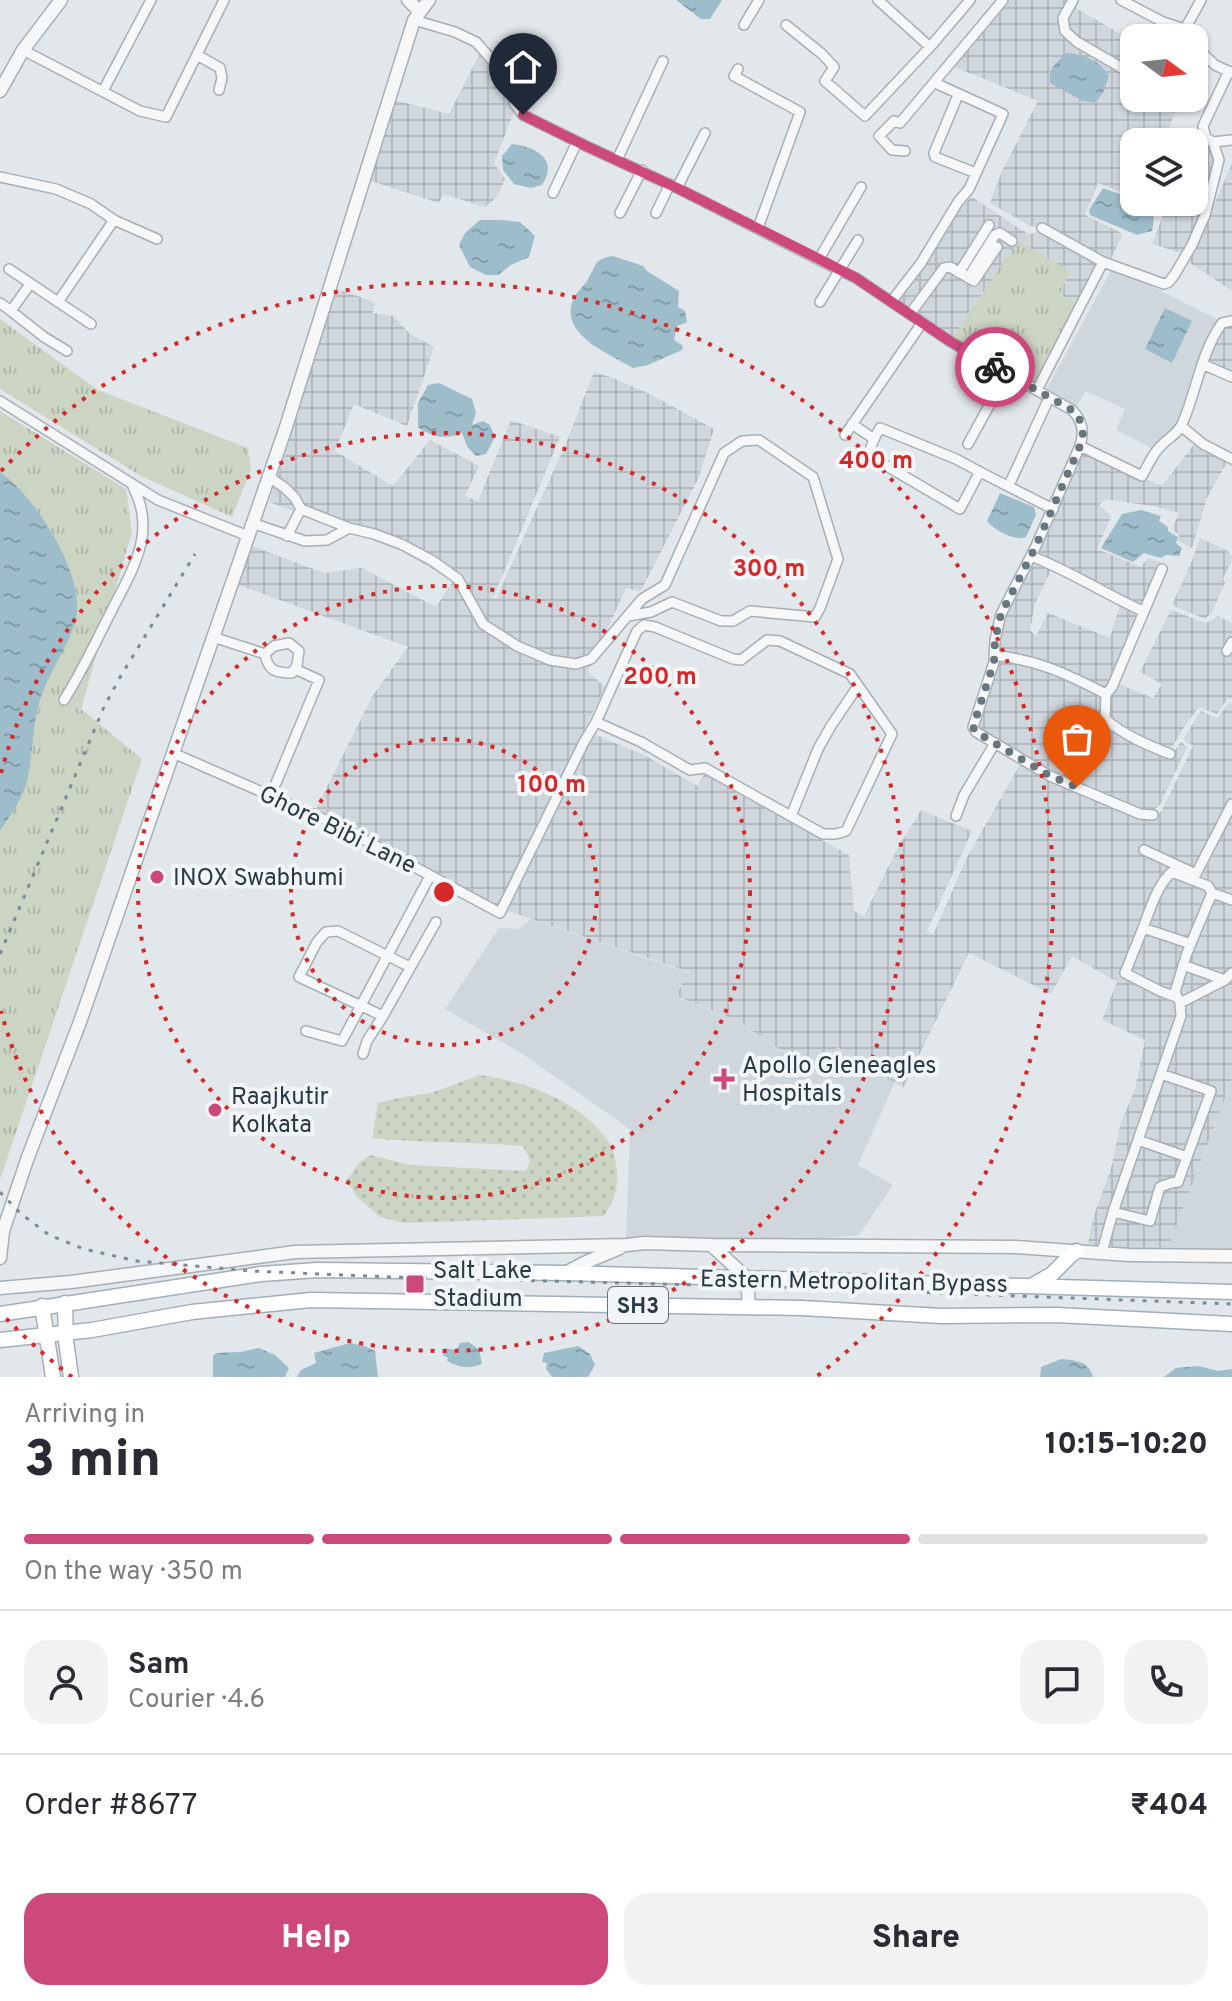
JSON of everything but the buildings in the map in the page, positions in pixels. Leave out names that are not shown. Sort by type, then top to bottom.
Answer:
[{"type":"main road","points":[[1033,1286],[1052,1274],[1077,1251]]},
{"type":"main road","name":"Eastern Metropolitan Bypass","points":[[0,1314],[261,1274],[317,1270],[565,1273],[1232,1292]]},
{"type":"main road","name":"Eastern Metropolitan Bypass","points":[[0,1337],[67,1333],[192,1312],[311,1300],[802,1308],[941,1316],[1057,1315],[1232,1324]]},
{"type":"main road","points":[[65,1303],[71,1377]]},
{"type":"main road","points":[[42,1306],[53,1377]]},
{"type":"street","points":[[0,91],[23,50],[61,0]]},
{"type":"street","points":[[103,91],[151,0]]},
{"type":"street","points":[[23,50],[140,111],[166,117],[224,0]]},
{"type":"street","points":[[408,0],[417,16],[476,42],[508,78],[515,104],[523,115],[642,170],[819,259],[1079,417],[1083,435],[1080,446],[1031,556],[1001,614],[994,662],[973,727],[976,732],[1050,776],[1140,814],[1153,815]]},
{"type":"street","points":[[0,1258],[3,1231],[28,1157],[80,1022],[288,423],[417,16],[429,0]]},
{"type":"street","points":[[744,25],[759,0]]},
{"type":"street","points":[[878,0],[930,47]]},
{"type":"street","points":[[786,25],[834,67],[825,81],[865,116],[970,0]]},
{"type":"street","points":[[905,151],[892,150],[879,136],[894,121],[900,123],[1003,0]]},
{"type":"street","points":[[1073,0],[1063,18],[1065,31],[1077,42],[1120,67]]},
{"type":"street","points":[[1121,0],[1136,4],[1167,24]]},
{"type":"street","points":[[1191,24],[1201,0]]},
{"type":"street","points":[[197,55],[220,68],[222,78],[219,90]]},
{"type":"street","points":[[1208,58],[1230,72],[1203,126],[1206,138],[1213,142],[1232,140]]},
{"type":"street","points":[[617,160],[663,61]]},
{"type":"street","points":[[738,69],[734,76],[800,112],[758,228]]},
{"type":"street","points":[[891,302],[921,263],[969,189],[1003,114],[935,83]]},
{"type":"street","points":[[958,95],[934,153],[935,157],[976,173]]},
{"type":"street","points":[[656,213],[705,133]]},
{"type":"street","points":[[553,193],[577,142]]},
{"type":"street","points":[[1042,228],[1103,262],[1164,284],[1169,282],[1192,245],[1205,215],[1219,160],[1213,142]]},
{"type":"street","points":[[620,213],[642,170]]},
{"type":"street","points":[[0,177],[56,189],[157,239]]},
{"type":"street","points":[[819,259],[861,187]]},
{"type":"street","points":[[58,302],[114,220]]},
{"type":"street","points":[[964,276],[989,225]]},
{"type":"street","points":[[964,276],[995,235],[1000,233],[1012,241]]},
{"type":"street","points":[[820,302],[858,240]]},
{"type":"street","points":[[910,314],[944,268],[950,267],[974,281],[997,247]]},
{"type":"street","points":[[1037,390],[1103,262]]},
{"type":"street","points":[[9,269],[91,324]]},
{"type":"street","points":[[11,311],[30,284]]},
{"type":"street","points":[[0,303],[67,351]]},
{"type":"street","points":[[1080,446],[1142,476],[1158,449],[1175,436],[1181,426],[1200,375],[1203,356],[1213,335],[1222,323],[1232,321]]},
{"type":"street","points":[[845,435],[922,323]]},
{"type":"street","points":[[1202,364],[1232,377]]},
{"type":"street","points":[[968,444],[1007,373]]},
{"type":"street","points":[[1009,485],[1049,398]]},
{"type":"street","points":[[0,401],[158,500],[248,536]]},
{"type":"street","points":[[852,424],[874,439]]},
{"type":"street","points":[[1181,426],[1203,444],[1232,459]]},
{"type":"street","points":[[982,473],[960,509],[868,455],[880,428],[956,459],[1053,509]]},
{"type":"street","points":[[268,476],[285,488],[301,509],[401,544],[433,561],[458,579],[483,624],[517,646],[550,660],[576,664],[591,659],[642,599],[665,585],[724,453],[742,441],[759,440],[813,477],[838,559],[815,617],[750,611],[733,621],[721,621],[672,602],[665,585]]},
{"type":"street","points":[[64,700],[92,652],[138,559],[143,532],[140,500],[132,484]]},
{"type":"street","points":[[287,536],[301,509]]},
{"type":"street","points":[[252,523],[305,541],[327,540],[349,528]]},
{"type":"street","points":[[1031,556],[1055,565],[1143,611]]},
{"type":"street","points":[[1162,569],[1112,687],[1106,694],[1105,719],[1140,742],[1170,754]]},
{"type":"street","points":[[628,616],[651,612],[672,602]]},
{"type":"street","points":[[644,625],[741,660],[767,640],[780,641],[850,674],[858,686],[892,734],[846,831],[836,834],[823,834],[705,768],[690,770],[641,742],[596,722],[637,631],[644,625]]},
{"type":"street","points":[[213,637],[265,654]]},
{"type":"street","points":[[289,643],[299,651],[292,673],[272,670],[266,664],[265,654],[274,646],[289,643]]},
{"type":"street","points":[[994,655],[1041,664],[1106,694]]},
{"type":"street","points":[[276,783],[319,680],[295,669]]},
{"type":"street","points":[[791,816],[818,749],[858,686]]},
{"type":"street","name":"Ghore Bibi Lane","points":[[173,753],[335,824],[500,913],[596,722]]},
{"type":"street","points":[[956,816],[964,795],[995,743]]},
{"type":"street","points":[[1144,850],[1196,874],[1232,804]]},
{"type":"street","points":[[1230,978],[1178,1000],[1125,973],[1153,903],[1172,872],[1208,886],[1212,893],[1232,900]]},
{"type":"street","points":[[306,1031],[342,1041],[430,876]]},
{"type":"street","points":[[1102,1252],[1181,1016],[1175,992],[1183,965],[1212,893]]},
{"type":"street","points":[[363,1054],[367,1041],[436,922]]},
{"type":"street","points":[[1143,928],[1191,944]]},
{"type":"street","points":[[383,1016],[299,977],[317,942],[326,932],[338,931],[410,967]]},
{"type":"street","points":[[1183,965],[1230,978]]},
{"type":"street","points":[[1161,1074],[1211,1091],[1222,1089]]},
{"type":"street","points":[[1113,1212],[1150,1221],[1160,1187],[1178,1182],[1211,1091]]},
{"type":"street","points":[[1138,1140],[1187,1157]]},
{"type":"street","points":[[0,1288],[71,1282],[295,1252],[645,1243],[1016,1247],[1129,1255],[1232,1256]]},
{"type":"street","points":[[565,1273],[627,1245]]},
{"type":"street","points":[[711,1245],[747,1278],[749,1308]]},
{"type":"shaded area","points":[[1007,0],[1070,0],[1069,4],[1120,34],[1120,112],[1176,112],[1169,128],[1120,128],[1120,192],[1098,183],[1085,215],[1123,234],[1109,263],[1047,228],[1030,226],[990,203],[1002,171],[1038,101],[952,66]]},
{"type":"shaded area","points":[[480,53],[505,82],[514,112],[494,163],[505,179],[497,197],[485,207],[443,194],[439,203],[371,181],[394,100],[449,114]]},
{"type":"shaded area","points":[[1208,143],[1214,148],[1216,164],[1208,192]]},
{"type":"shaded area","points":[[1232,163],[1232,291],[1189,262]]},
{"type":"shaded area","points":[[972,197],[1028,234],[1042,232],[1101,264],[1078,304],[1059,295],[1018,242],[952,338],[896,302],[961,206]]},
{"type":"shaded area","points":[[1163,216],[1201,216],[1184,254],[1152,244]]},
{"type":"shaded area","points":[[1113,267],[1219,320],[1211,333],[1180,422],[1155,450],[1116,430],[1125,409],[1086,391],[1076,407],[1046,390]]},
{"type":"shaded area","points":[[337,289],[375,302],[373,313],[393,316],[410,334],[434,347],[407,426],[354,404],[335,451],[393,486],[430,440],[479,466],[465,496],[478,501],[511,420],[560,437],[494,596],[485,594],[496,599],[566,443],[594,372],[652,395],[714,429],[699,477],[641,591],[626,588],[588,672],[605,687],[584,730],[646,756],[697,786],[704,774],[849,855],[854,911],[864,916],[898,847],[921,810],[972,831],[927,931],[933,935],[967,857],[1022,761],[1157,817],[1193,746],[1183,739],[1201,711],[1217,718],[1232,703],[1232,797],[1195,871],[1181,871],[1201,879],[1232,814],[1232,1079],[1167,1251],[1087,1248],[1093,1218],[1112,1165],[1120,1125],[1135,1089],[1145,1040],[1102,1020],[1117,982],[1072,956],[1051,994],[969,953],[903,1088],[837,1047],[820,1076],[736,1020],[676,996],[689,972],[499,908],[315,811],[373,695],[408,647],[236,584],[249,545],[324,573],[362,568],[436,607],[453,581],[391,545],[269,502],[293,430],[305,374]]},
{"type":"shaded area","points":[[1232,326],[1232,374],[1207,363],[1208,351],[1225,328]]},
{"type":"shaded area","points":[[1195,443],[1228,460],[1207,498],[1192,548],[1178,541],[1179,535],[1172,529],[1179,513],[1105,499],[1099,505],[1111,516],[1097,549],[1141,567],[1148,558],[1161,563],[1141,608],[1063,564],[1035,553],[1084,451],[1162,486]]},
{"type":"shaded area","points":[[1200,538],[1228,551],[1232,557],[1223,578],[1225,583],[1212,612],[1205,619],[1172,605]]},
{"type":"shaded area","points":[[1033,561],[1052,568],[1035,604],[1030,630],[1036,636],[1048,613],[1110,638],[1120,605],[1138,613],[1110,685],[1104,689],[1070,671],[1026,655],[998,654],[997,640],[1004,616]]},
{"type":"shaded area","points":[[1171,610],[1206,623],[1218,616],[1232,623],[1232,634],[1222,654],[1227,657],[1232,649],[1232,699],[1228,698],[1217,714],[1199,707],[1170,751],[1120,727],[1108,715],[1109,695],[1119,684],[1153,698],[1162,684],[1140,672]]},
{"type":"shaded area","points":[[1000,659],[1024,661],[1104,696],[1102,720],[1170,757],[1181,742],[1187,747],[1160,805],[1151,812],[1139,811],[1052,773],[979,731],[978,724]]},
{"type":"shaded area","name":"Apollo Gleneagles Hospitals","points":[[531,919],[689,973],[677,997],[736,1020],[819,1076],[836,1047],[895,1082],[858,1165],[893,1185],[859,1235],[793,1241],[626,1238],[630,1129],[521,1053],[445,1009],[499,928],[519,929]]},
{"type":"shaded area","points":[[1232,1079],[1232,1251],[1167,1251]]},
{"type":"green space","points":[[1018,241],[1070,271],[1060,294],[1077,303],[1036,386],[952,338]]},
{"type":"green space","points":[[0,319],[98,390],[248,448],[251,469],[232,517],[141,476],[0,389]]},
{"type":"green space","points":[[0,411],[126,489],[132,532],[81,709],[142,759],[0,1180]]},
{"type":"green space","points":[[480,1075],[534,1088],[568,1104],[596,1127],[611,1146],[617,1171],[616,1192],[604,1216],[405,1223],[380,1217],[357,1197],[347,1180],[359,1163],[370,1155],[411,1165],[526,1171],[530,1160],[523,1146],[372,1138],[378,1103],[431,1093]]},
{"type":"water","points":[[676,0],[722,0],[710,19],[701,19]]},
{"type":"water","points":[[1067,53],[1091,59],[1109,76],[1103,93],[1094,103],[1081,100],[1050,83],[1054,66]]},
{"type":"water","points":[[512,144],[537,151],[546,161],[547,176],[542,185],[531,188],[514,184],[503,170],[502,156]]},
{"type":"water","points":[[1103,188],[1120,194],[1120,216],[1153,216],[1152,231],[1137,235],[1090,215],[1089,210]]},
{"type":"water","points":[[480,220],[520,222],[535,236],[529,257],[498,275],[486,275],[470,267],[459,245],[465,233]]},
{"type":"water","points":[[613,256],[643,266],[679,291],[678,307],[685,311],[687,322],[677,326],[674,340],[683,346],[682,350],[633,368],[600,350],[580,333],[573,323],[573,300],[596,263]]},
{"type":"water","points":[[1165,308],[1192,321],[1172,363],[1145,349]]},
{"type":"water","points":[[439,383],[472,399],[476,413],[472,425],[483,421],[490,425],[495,437],[486,454],[476,456],[468,448],[462,433],[439,436],[418,428],[418,403],[428,385]]},
{"type":"water","points":[[0,472],[28,499],[55,538],[66,559],[77,601],[72,630],[39,704],[26,784],[0,831]]},
{"type":"water","points":[[1000,493],[1034,507],[1036,515],[1026,537],[1016,538],[1005,534],[987,521]]},
{"type":"water","points":[[1141,510],[1161,516],[1159,521],[1178,537],[1176,543],[1182,548],[1179,556],[1166,555],[1161,558],[1144,553],[1133,562],[1101,548],[1122,514]]},
{"type":"water","points":[[469,1342],[479,1350],[482,1364],[460,1366],[447,1361],[448,1358],[443,1355],[444,1348],[456,1350],[460,1343]]},
{"type":"water","points":[[350,1343],[375,1351],[378,1377],[297,1377],[301,1370],[316,1363],[314,1353]]},
{"type":"water","points":[[578,1346],[590,1354],[595,1365],[588,1377],[552,1377],[546,1369],[547,1363],[542,1362],[544,1353]]},
{"type":"water","points":[[259,1348],[275,1355],[289,1368],[285,1377],[213,1377],[213,1356],[216,1353]]},
{"type":"water","points":[[1061,1359],[1085,1365],[1093,1377],[1040,1377],[1041,1367]]},
{"type":"water","points":[[1198,1366],[1218,1371],[1232,1369],[1232,1377],[1164,1377],[1176,1368]]},
{"type":"railway","points":[[0,954],[104,707],[195,554]]},
{"type":"railway","points":[[0,1192],[20,1213],[49,1235],[84,1249],[137,1261],[252,1271],[391,1277],[1232,1304]]},
{"type":"way so far","points":[[995,367],[1072,410],[1079,417],[1083,435],[1063,488],[1001,614],[994,662],[973,727],[976,732],[1050,776],[1077,787]]},
{"type":"place","name":"INOX Swabhumi","points":[[157,877]]},
{"type":"place","name":"Apollo Gleneagles Hospitals","points":[[724,1079]]},
{"type":"place","name":"Raajkutir Kolkata","points":[[215,1110]]},
{"type":"place","name":"Salt Lake Stadium","points":[[415,1284]]},
{"type":"route","points":[[523,115],[642,170],[856,278],[951,342],[995,367]]}]
